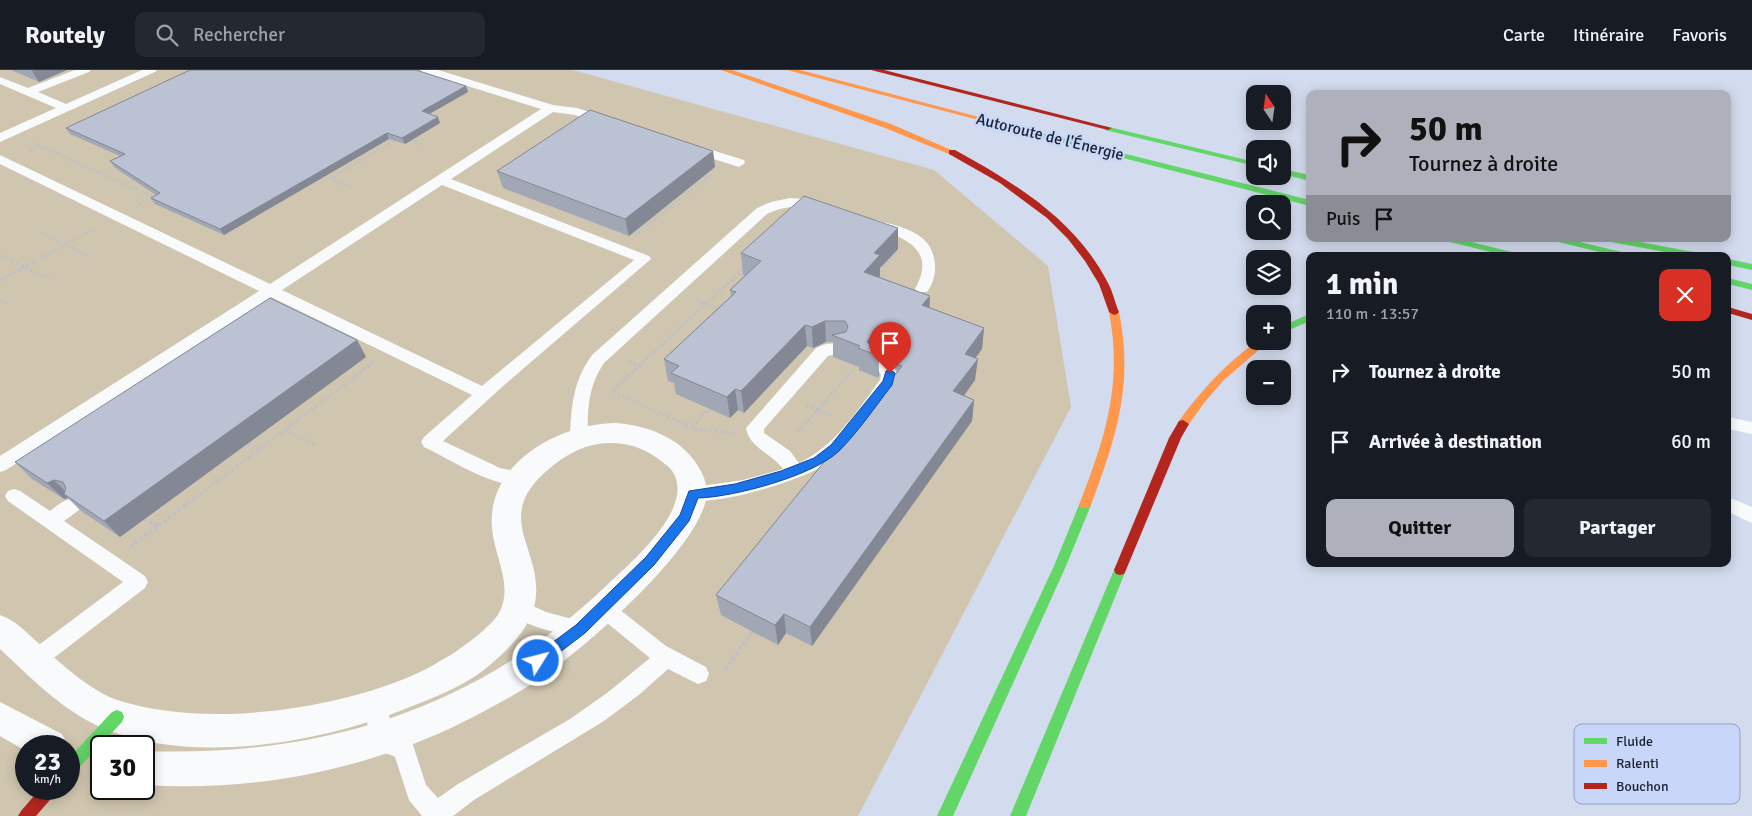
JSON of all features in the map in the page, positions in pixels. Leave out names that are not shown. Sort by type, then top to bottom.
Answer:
[{"type":"highway","points":[[725,70],[910,134],[956,154],[997,177],[1041,208],[1072,238],[1096,269],[1113,306],[1120,334],[1121,369],[1116,406],[1104,453],[1069,542],[945,816]]},
{"type":"highway","name":"Autoroute de l'Énergie","points":[[790,70],[1306,202]]},
{"type":"highway","name":"Autoroute de l'Énergie","points":[[875,70],[1246,162]]},
{"type":"highway","points":[[1291,173],[1306,177]]},
{"type":"highway","points":[[1461,242],[1501,252]]},
{"type":"highway","points":[[1570,242],[1611,252]]},
{"type":"highway","points":[[1627,242],[1678,252]]},
{"type":"highway","points":[[1731,263],[1752,267]]},
{"type":"highway","points":[[1731,282],[1752,287]]},
{"type":"highway","points":[[1731,311],[1752,316]]},
{"type":"highway","points":[[1291,326],[1306,319]]},
{"type":"highway","points":[[1018,816],[1175,438],[1186,419],[1216,380],[1252,350]]},
{"type":"highway","points":[[80,751],[117,717]]},
{"type":"highway","points":[[26,816],[40,800]]},
{"type":"street","points":[[0,630],[76,694],[100,710],[117,717],[176,729],[230,730],[296,724],[377,704],[426,685],[468,663],[499,638],[520,610],[519,574],[506,531],[504,513],[508,496],[520,478],[549,452],[579,438],[604,434],[621,434],[639,437],[657,444],[670,452],[681,463],[694,494],[690,508],[674,533],[638,574],[592,619],[524,671],[492,690],[433,718],[381,738],[312,757],[271,764],[204,770],[155,768]]},
{"type":"street","points":[[0,718],[32,735]]},
{"type":"lane","points":[[28,92],[85,70]]},
{"type":"lane","points":[[0,138],[151,70]]},
{"type":"lane","points":[[426,70],[551,108],[578,112],[616,124]]},
{"type":"lane","points":[[0,80],[66,108]]},
{"type":"lane","points":[[0,465],[134,386],[271,290],[551,108]]},
{"type":"lane","points":[[682,145],[739,163]]},
{"type":"lane","points":[[0,159],[484,394]]},
{"type":"lane","points":[[441,180],[644,259],[430,442],[497,475],[520,478]]},
{"type":"lane","points":[[579,438],[580,396],[584,381],[592,366],[758,214],[774,205],[795,202],[810,203],[836,211]]},
{"type":"lane","points":[[862,219],[912,236],[920,242],[925,249],[928,264],[926,280],[922,289]]},
{"type":"lane","points":[[795,471],[784,456],[756,436],[755,428],[822,352],[826,349],[839,348]]},
{"type":"lane","points":[[694,494],[723,492],[795,471],[818,461],[832,451],[876,397],[890,376],[887,369],[877,363]]},
{"type":"lane","points":[[1731,424],[1752,428]]},
{"type":"lane","points":[[20,452],[39,464]]},
{"type":"lane","points":[[14,496],[138,582],[34,660]]},
{"type":"lane","points":[[49,521],[72,504]]},
{"type":"lane","points":[[1731,506],[1752,516]]},
{"type":"lane","points":[[520,610],[542,620],[592,619],[698,674]]},
{"type":"lane","points":[[377,704],[381,738],[404,750],[417,792],[437,815],[460,797],[554,741],[613,701],[642,679],[666,657]]},
{"type":"path","points":[[27,140],[153,197]]},
{"type":"path","points":[[353,188],[330,179],[395,140]]},
{"type":"path","points":[[411,140],[424,146]]},
{"type":"path","points":[[627,241],[711,174]]},
{"type":"path","points":[[132,208],[157,195]]},
{"type":"path","points":[[0,280],[99,227]]},
{"type":"path","points":[[39,232],[65,245],[72,246],[90,257]]},
{"type":"path","points":[[879,287],[883,280],[880,272],[882,268],[900,248]]},
{"type":"path","points":[[0,255],[49,279]]},
{"type":"path","points":[[733,433],[692,427],[612,391],[752,261]]},
{"type":"path","points":[[0,300],[6,303]]},
{"type":"path","points":[[706,304],[728,313]]},
{"type":"path","points":[[136,551],[130,547],[156,526],[379,359]]},
{"type":"path","points":[[798,432],[856,366]]},
{"type":"path","points":[[692,427],[709,409]]},
{"type":"path","points":[[285,430],[314,445]]},
{"type":"path","points":[[248,444],[258,450]]},
{"type":"path","points":[[144,519],[156,526]]},
{"type":"path","points":[[728,664],[753,631]]},
{"type":"shaded area","points":[[0,70],[573,70],[934,170],[1048,266],[1071,407],[858,816],[0,816]]},
{"type":"building","points":[[190,70],[416,70],[466,86],[422,111],[438,117],[402,138],[387,133],[220,229],[151,198],[160,193],[110,161],[125,154],[66,128]]},
{"type":"building","points":[[590,110],[713,151],[625,219],[497,171]]},
{"type":"building","points":[[804,196],[898,228],[874,253],[880,255],[864,272],[930,296],[922,305],[984,328],[965,354],[978,359],[953,391],[974,400],[810,627],[784,614],[775,625],[716,595],[902,366],[897,364],[899,350],[888,339],[878,335],[871,336],[867,342],[879,353],[879,356],[832,335],[846,332],[848,326],[845,321],[825,321],[812,327],[805,325],[741,391],[735,389],[727,397],[671,373],[679,366],[664,359],[736,292],[730,290],[761,261],[741,253]]},
{"type":"building","points":[[270,298],[357,340],[104,521],[64,494],[66,488],[63,482],[54,480],[47,483],[15,462]]},
{"type":"traffic: fast","points":[[1108,128],[1246,162]]},
{"type":"traffic: fast","points":[[1021,129],[1306,202]]},
{"type":"traffic: fast","points":[[1291,173],[1306,177]]},
{"type":"traffic: fast","points":[[1461,242],[1501,252]]},
{"type":"traffic: fast","points":[[1569,242],[1611,252]]},
{"type":"traffic: fast","points":[[1627,242],[1678,252]]},
{"type":"traffic: fast","points":[[1731,263],[1752,267]]},
{"type":"traffic: fast","points":[[1731,282],[1752,287]]},
{"type":"traffic: fast","points":[[1291,326],[1306,319]]},
{"type":"traffic: fast","points":[[945,816],[1060,566],[1085,505]]},
{"type":"traffic: fast","points":[[1018,816],[1120,570]]},
{"type":"traffic: fast","points":[[80,756],[117,717]]},
{"type":"traffic: slow","points":[[725,70],[888,126],[952,152]]},
{"type":"traffic: slow","points":[[791,70],[1021,129]]},
{"type":"traffic: slow","points":[[1085,505],[1109,435],[1119,386],[1119,336],[1114,312]]},
{"type":"traffic: slow","points":[[1183,424],[1219,378],[1252,350]]},
{"type":"traffic: jam","points":[[875,70],[1108,128]]},
{"type":"traffic: jam","points":[[952,152],[1003,181],[1050,216],[1089,259],[1104,284],[1114,312]]},
{"type":"traffic: jam","points":[[1731,311],[1752,317]]},
{"type":"traffic: jam","points":[[1120,570],[1175,438],[1183,424]]},
{"type":"traffic: jam","points":[[26,816],[40,800]]},
{"type":"route","points":[[538,661],[580,629],[650,561],[678,528],[690,508],[694,494],[723,492],[735,489],[818,461],[835,448],[888,382],[890,373]]}]
